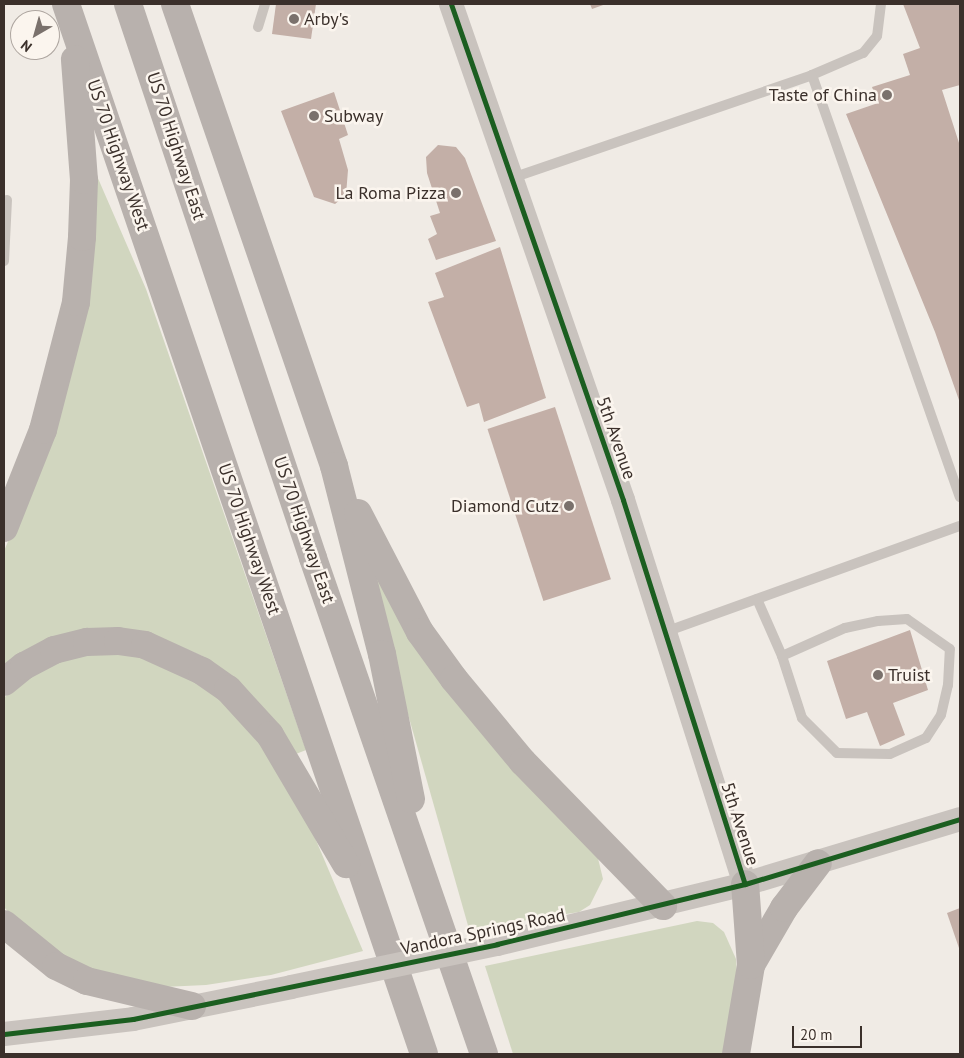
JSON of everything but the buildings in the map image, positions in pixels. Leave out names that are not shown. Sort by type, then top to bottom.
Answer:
[{"type":"main road","name":"US 70 Highway East","points":[[128,4],[484,1054]]},
{"type":"main road","points":[[182,12],[334,466],[382,654],[433,904]]},
{"type":"main road","points":[[4,528],[43,430],[76,302],[84,180],[70,13]]},
{"type":"main road","name":"US 70 Highway West","points":[[70,13],[424,1054]]},
{"type":"main road","points":[[334,466],[394,588],[420,632],[454,679],[523,762],[663,906]]},
{"type":"main road","points":[[4,682],[24,666],[54,650],[87,642],[118,641],[145,645],[202,671],[228,689],[270,734],[379,923]]},
{"type":"main road","points":[[751,966],[784,908],[818,863]]},
{"type":"main road","points":[[736,1054],[751,966],[745,884]]},
{"type":"main road","points":[[4,924],[56,966],[87,981],[192,1006]]},
{"type":"street","name":"5th Avenue","points":[[452,4],[623,500],[745,884]]},
{"type":"street","name":"Vandora Springs Road","points":[[4,1034],[81,1027],[291,987],[497,944],[663,906],[745,884],[960,819]]},
{"type":"lane","points":[[258,26],[265,4]]},
{"type":"lane","points":[[512,178],[812,75],[863,53],[878,36],[882,4]]},
{"type":"lane","points":[[812,75],[960,497]]},
{"type":"lane","points":[[4,261],[7,200]]},
{"type":"lane","points":[[665,632],[960,526]]},
{"type":"lane","points":[[757,599],[782,656],[802,718],[836,753],[890,754],[926,738],[941,715],[955,648],[907,619],[845,628],[782,656]]},
{"type":"green space","points":[[97,176],[146,289],[306,750],[296,754],[202,656],[156,636],[4,669],[4,551],[18,518]]},
{"type":"green space","points":[[380,577],[596,850],[603,879],[590,905],[579,912],[469,929],[394,665],[375,581]]},
{"type":"green space","points":[[106,651],[160,661],[218,695],[265,747],[307,819],[363,951],[271,975],[206,985],[163,987],[127,984],[65,960],[15,920],[4,907],[4,698],[15,686],[57,660]]},
{"type":"green space","points":[[697,921],[713,923],[724,932],[736,959],[737,976],[724,1054],[513,1054],[485,966]]},
{"type":"cycle path","points":[[451,4],[623,500],[745,884]]},
{"type":"cycle path","points":[[4,1034],[133,1019],[497,944],[745,884],[960,819]]},
{"type":"place","name":"Arby's","points":[[294,19]]},
{"type":"place","name":"Taste of China","points":[[887,95]]},
{"type":"place","name":"Subway","points":[[314,116]]},
{"type":"place","name":"La Roma Pizza","points":[[456,193]]},
{"type":"place","name":"Diamond Cutz","points":[[569,506]]},
{"type":"place","name":"Truist","points":[[878,675]]}]
